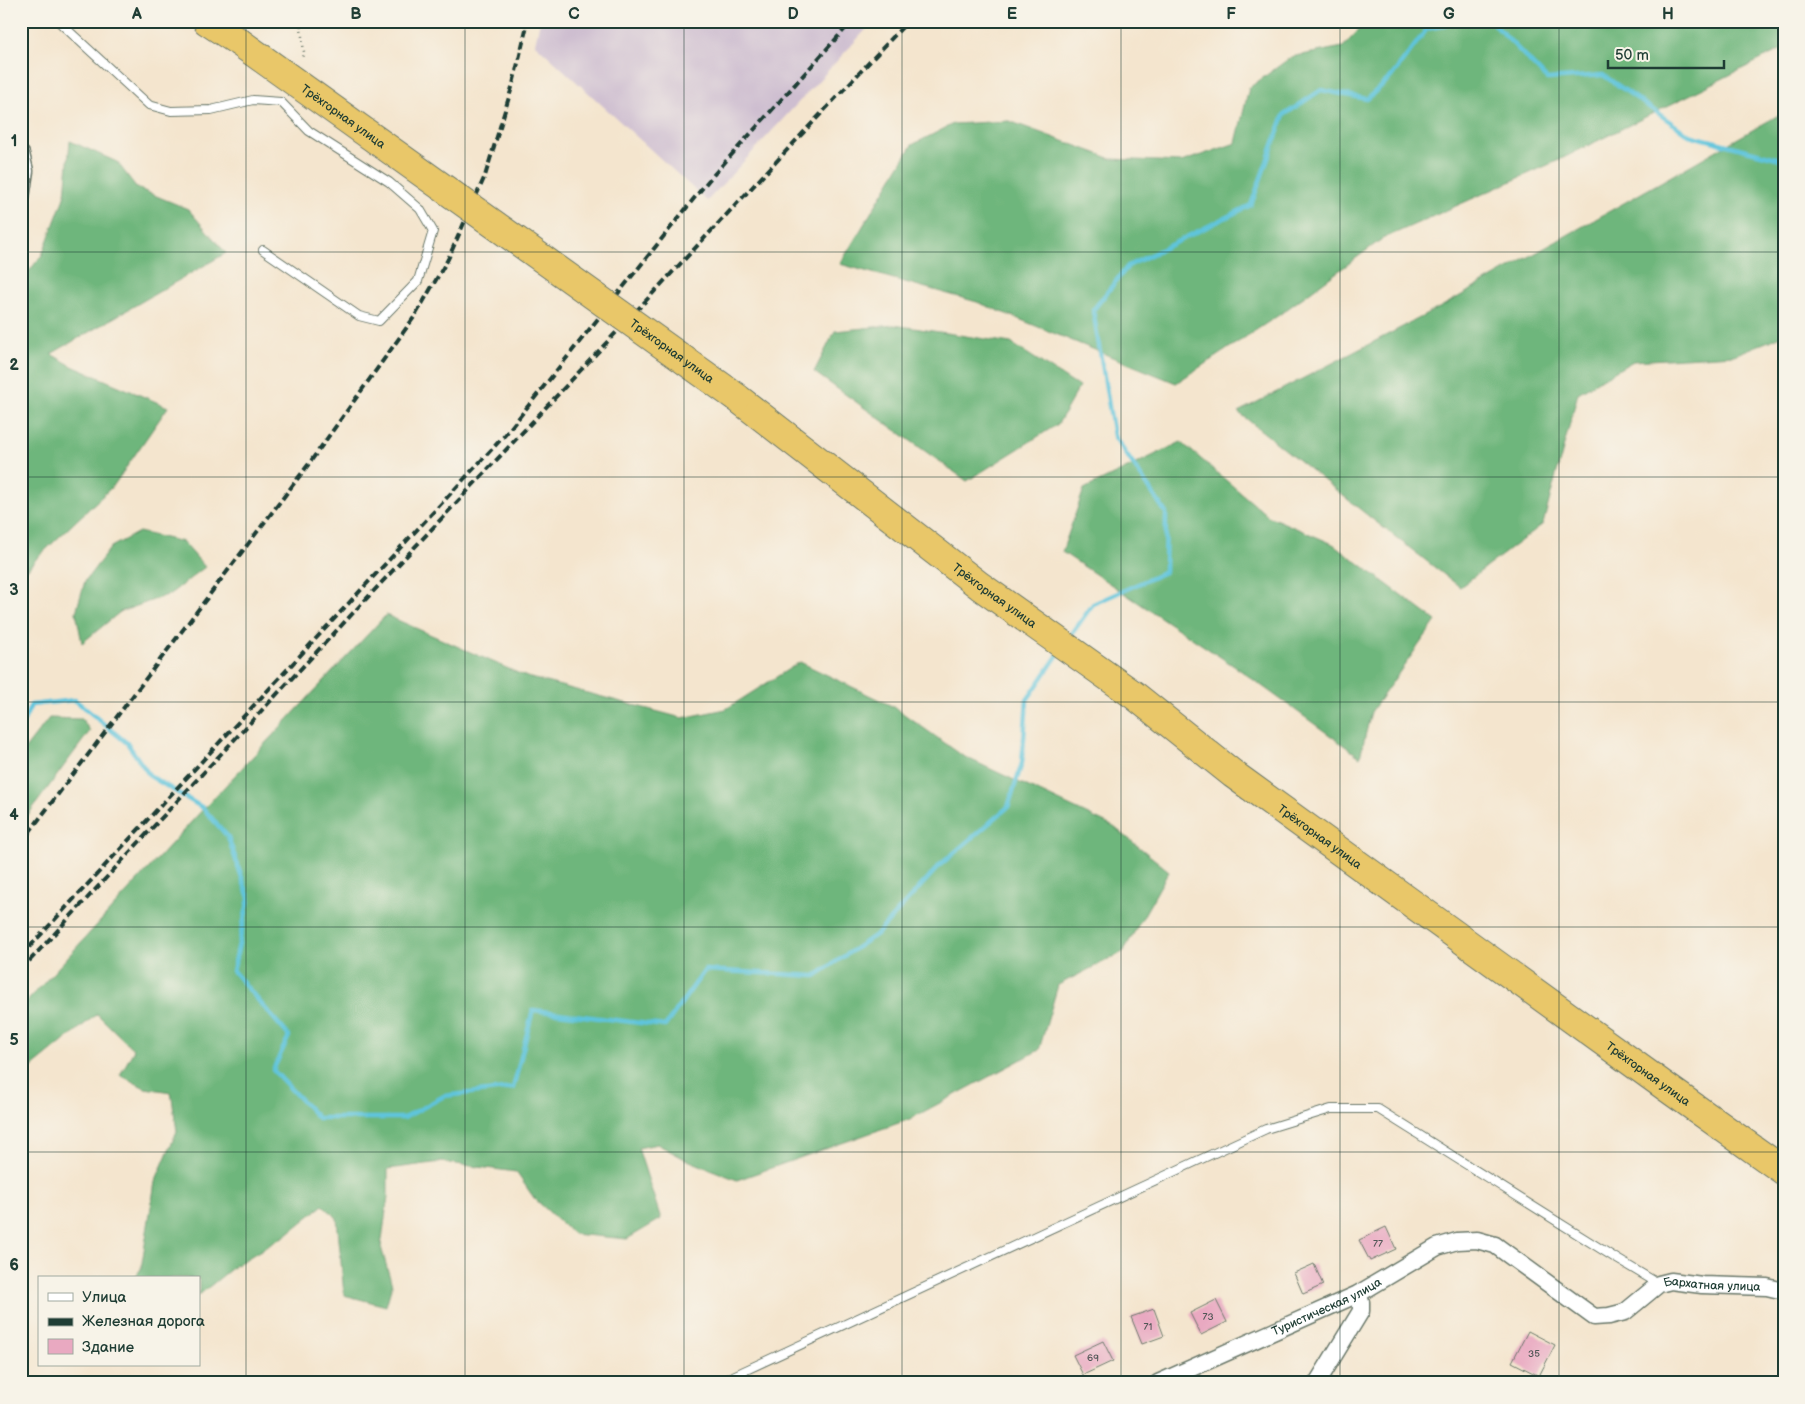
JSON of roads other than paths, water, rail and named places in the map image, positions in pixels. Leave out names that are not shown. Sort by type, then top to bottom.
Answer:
[{"type":"highway","name":"Трёхгорная улица","points":[[207,21],[736,398],[980,586],[1134,695],[1233,774],[1784,1171]]},
{"type":"street","points":[[21,154],[26,171],[21,198]]},
{"type":"street","name":"Туристическая улица","points":[[1158,1383],[1358,1294],[1437,1247],[1457,1241],[1477,1240],[1495,1245]]},
{"type":"street","name":"Бархатная улица","points":[[1495,1245],[1594,1316],[1609,1316],[1625,1312],[1659,1284],[1671,1281],[1702,1285],[1767,1287],[1784,1290]]},
{"type":"street","points":[[1317,1383],[1361,1311],[1361,1302],[1358,1294]]},
{"type":"lane","points":[[58,21],[149,105],[170,111],[211,110],[253,100],[281,102],[309,131],[402,192],[420,208],[433,231],[418,281],[379,321],[359,316],[263,250]]},
{"type":"lane","points":[[718,1383],[1266,1129],[1331,1109],[1378,1110],[1617,1260],[1659,1284]]},
{"type":"waterway","points":[[1069,638],[1093,604],[1165,572],[1166,513],[1114,436],[1093,310],[1128,266],[1251,205],[1284,115],[1321,90],[1367,99],[1391,77],[1427,29],[1464,21]]},
{"type":"waterway","points":[[1491,21],[1547,79],[1603,75],[1689,135],[1784,160]]},
{"type":"waterway","points":[[21,727],[31,705],[75,700],[127,743],[150,776],[203,808],[228,837],[249,898],[233,971],[289,1036],[273,1070],[318,1118],[404,1118],[444,1096],[513,1088],[533,1010],[665,1026],[705,970],[815,976],[878,933],[940,865],[1008,807],[1022,763],[1027,700],[1059,653]]},
{"type":"railway","points":[[21,843],[308,465],[415,316],[448,259],[485,176],[513,84],[528,21]]},
{"type":"railway","points":[[21,956],[505,435],[708,181],[852,21]]},
{"type":"railway","points":[[21,970],[204,772],[908,21]]}]
